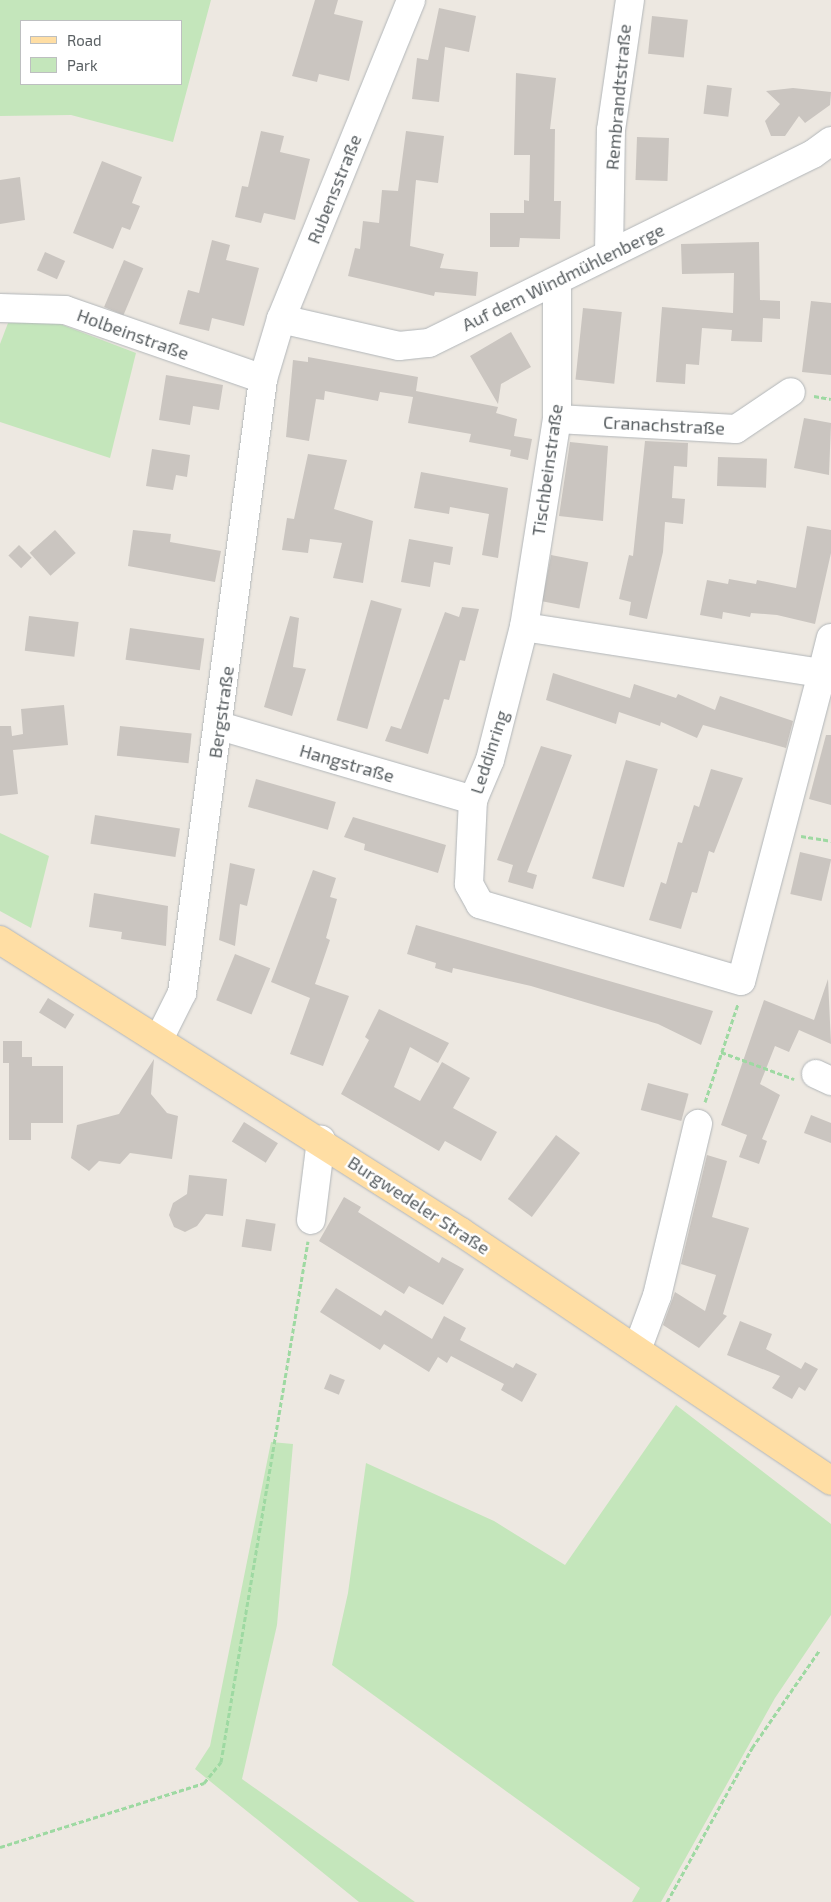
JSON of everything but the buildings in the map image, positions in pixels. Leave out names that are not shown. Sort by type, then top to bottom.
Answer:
[{"type":"main road","name":"Burgwedeler Straße","points":[[0,940],[321,1140],[831,1481]]},
{"type":"street","name":"Rubensstraße","points":[[263,379],[281,319],[411,0]]},
{"type":"street","name":"Rembrandtstraße","points":[[609,254],[611,130],[630,0]]},
{"type":"street","name":"Auf dem Windmühlenberge","points":[[281,319],[399,346],[429,343],[557,282],[609,254],[814,154],[831,141]]},
{"type":"street","name":"Tischbeinstraße","points":[[524,627],[557,419],[557,282]]},
{"type":"street","name":"Holbeinstraße","points":[[0,308],[66,310],[263,379]]},
{"type":"street","name":"Bergstraße","points":[[159,1039],[182,993],[220,726],[263,379]]},
{"type":"street","name":"Cranachstraße","points":[[557,419],[736,429],[791,392]]},
{"type":"street","points":[[524,627],[822,673]]},
{"type":"street","name":"Leddinring","points":[[524,627],[490,760],[473,800],[469,884],[480,904],[742,981]]},
{"type":"street","points":[[742,981],[831,638]]},
{"type":"street","name":"Hangstraße","points":[[220,726],[473,800]]},
{"type":"street","points":[[637,1350],[657,1296],[698,1124]]},
{"type":"street","points":[[311,1220],[321,1140]]},
{"type":"path","points":[[781,833],[831,841]]},
{"type":"path","points":[[698,1124],[742,981]]},
{"type":"path","points":[[721,1052],[795,1079],[824,1077]]},
{"type":"path","points":[[0,1847],[204,1783],[220,1762],[311,1220]]},
{"type":"path","points":[[667,1902],[752,1748],[819,1651]]},
{"type":"green space","points":[[0,0],[211,0],[173,142],[71,115],[0,116]]},
{"type":"green space","points":[[37,321],[60,324],[136,353],[110,458],[0,422],[0,344],[8,323]]},
{"type":"green space","points":[[0,833],[49,856],[31,928],[0,911]]},
{"type":"green space","points":[[676,1405],[831,1524],[831,1615],[775,1698],[661,1902],[632,1902],[640,1888],[332,1665],[348,1593],[366,1463],[494,1521],[565,1565]]},
{"type":"green space","points":[[271,1442],[293,1444],[277,1625],[242,1779],[415,1902],[359,1902],[195,1769],[210,1746]]}]
